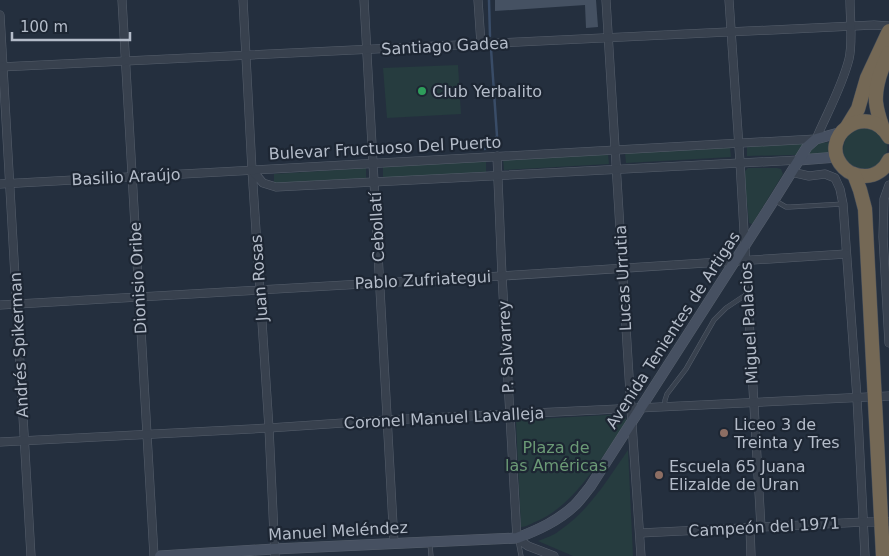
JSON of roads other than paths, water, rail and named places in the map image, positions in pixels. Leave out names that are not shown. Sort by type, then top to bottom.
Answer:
[{"type":"highway","points":[[889,31],[867,78],[858,109],[837,138],[836,144],[837,157],[841,164],[846,170],[854,174],[869,176],[882,169],[889,160]]},
{"type":"highway","points":[[886,133],[878,113],[876,100],[879,79],[889,53]]},
{"type":"highway","points":[[844,129],[861,121],[877,124],[886,133]]},
{"type":"highway","points":[[864,209],[868,191],[876,173]]},
{"type":"highway","points":[[854,174],[864,209],[874,397],[886,522],[884,556]]},
{"type":"street","name":"Dionisio Oribe","points":[[122,0],[154,556]]},
{"type":"street","name":"Juan Rosas","points":[[243,0],[275,552]]},
{"type":"street","name":"Cebollatí","points":[[364,0],[394,543]]},
{"type":"street","points":[[478,0],[481,44]]},
{"type":"street","name":"Lucas Urrutia","points":[[606,0],[623,269],[636,409]]},
{"type":"street","name":"Miguel Palacios","points":[[729,0],[744,246]]},
{"type":"street","points":[[816,139],[842,80],[849,57],[850,0]]},
{"type":"street","name":"Andrés Spikerman","points":[[0,15],[31,556]]},
{"type":"street","name":"Santiago Gadea","points":[[2,67],[874,25],[889,26]]},
{"type":"street","name":"Bulevar Fructuoso Del Puerto","points":[[252,170],[816,139],[844,129]]},
{"type":"street","name":"Avenida Tenientes de Artigas","points":[[517,538],[538,530],[556,520],[575,505],[590,487],[632,422],[636,409],[740,261],[744,246],[806,147],[816,139]]},
{"type":"street","name":"P. Salvarrey","points":[[497,156],[517,538]]},
{"type":"street","name":"Bulevar Fructuoso Del Puerto","points":[[252,170],[263,183],[276,187],[837,157]]},
{"type":"street","name":"Basilio Araújo","points":[[0,184],[252,170]]},
{"type":"street","points":[[791,172],[808,176],[825,174],[835,178],[840,189],[843,204],[857,398],[865,556]]},
{"type":"street","points":[[889,185],[884,200],[889,343]]},
{"type":"street","name":"Pablo Zufriategui","points":[[0,305],[623,269],[846,254]]},
{"type":"street","name":"Miguel Palacios","points":[[740,261],[747,294],[761,527]]},
{"type":"street","name":"Coronel Manuel Lavalleja","points":[[0,442],[387,420],[889,396]]},
{"type":"street","points":[[632,422],[641,556]]},
{"type":"street","name":"Campeón del 1971","points":[[640,533],[886,522]]},
{"type":"street","points":[[750,527],[751,556]]},
{"type":"street","points":[[517,538],[528,546],[554,556]]},
{"type":"street","name":"Manuel Meléndez","points":[[160,556],[275,552],[394,543],[517,538]]},
{"type":"lane","points":[[774,200],[786,207],[843,204]]},
{"type":"lane","points":[[664,408],[667,394],[686,369],[714,320],[726,308],[747,294]]},
{"type":"lane","points":[[517,538],[521,556]]},
{"type":"lane","points":[[430,542],[431,556]]},
{"type":"waterway","points":[[489,0],[490,36]]},
{"type":"waterway","points":[[485,149],[497,136],[491,49]]},
{"type":"place","name":"Club Yerbalito","points":[[422,91]]},
{"type":"place","name":"Liceo 3 de Treinta y Tres","points":[[724,433]]},
{"type":"place","name":"Escuela 65 Juana Elizalde de Uran","points":[[659,475]]},
{"type":"park label","name":"Plaza de las Américas","points":[[556,456]]}]
